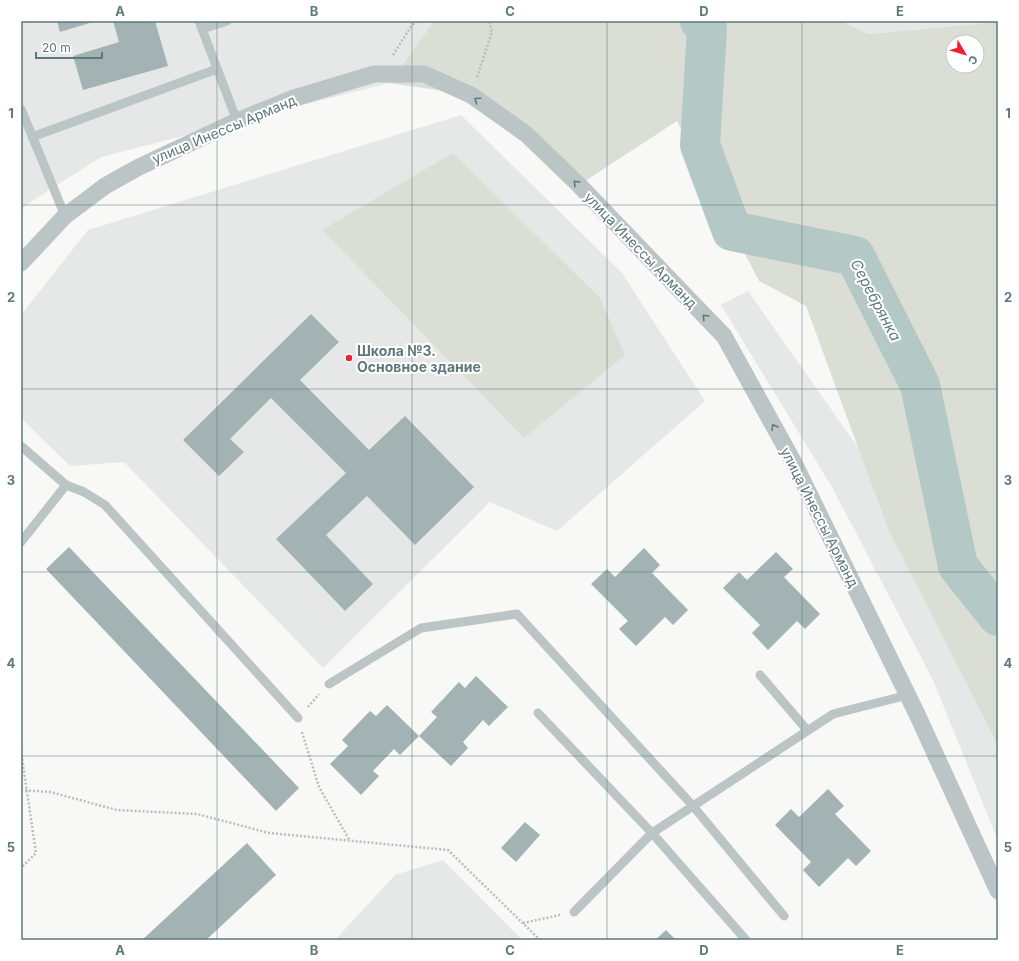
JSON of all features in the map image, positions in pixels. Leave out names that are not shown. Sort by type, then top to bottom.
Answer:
[{"type":"street","name":"улица Инессы Арманд","points":[[21,263],[65,216],[105,186],[139,167],[238,121],[291,99],[374,74],[424,74],[471,95],[526,134],[579,185],[724,336],[793,461],[908,695],[998,891]]},
{"type":"lane","points":[[227,21],[201,25],[238,121]]},
{"type":"lane","points":[[32,137],[217,69]]},
{"type":"lane","points":[[21,109],[65,216]]},
{"type":"lane","points":[[21,446],[66,485],[84,492],[105,505],[298,718]]},
{"type":"lane","points":[[21,542],[66,485]]},
{"type":"lane","points":[[329,684],[421,628],[517,614],[693,806],[784,916]]},
{"type":"lane","points":[[760,675],[807,730]]},
{"type":"lane","points":[[574,912],[652,833],[807,730],[832,714],[908,695]]},
{"type":"lane","points":[[538,713],[652,833],[746,940]]},
{"type":"path","points":[[381,74],[412,26],[417,21]]},
{"type":"path","points":[[471,95],[492,32],[489,21]]},
{"type":"path","points":[[329,684],[298,718],[319,787],[350,841]]},
{"type":"path","points":[[21,751],[36,853],[21,868]]},
{"type":"path","points":[[21,790],[50,792],[117,810],[197,814],[269,833],[448,850],[540,940]]},
{"type":"path","points":[[523,923],[574,912]]},
{"type":"shaded area","points":[[21,21],[434,21],[389,83],[101,157],[26,205],[21,212]]},
{"type":"shaded area","points":[[434,21],[841,21],[868,34],[998,22],[998,746],[888,529],[806,306],[759,281],[677,121],[579,185],[471,95],[389,83]]},
{"type":"shaded area","points":[[841,21],[998,21],[998,22],[868,34]]},
{"type":"shaded area","name":"Школа №3. Основное здание","points":[[461,115],[622,273],[705,401],[557,531],[490,502],[323,668],[124,462],[70,466],[21,418],[21,315],[88,230]]},
{"type":"shaded area","points":[[453,153],[600,298],[625,355],[524,438],[322,230]]},
{"type":"shaded area","points":[[748,291],[859,449],[888,529],[998,746],[998,841],[933,680],[833,489],[721,305]]},
{"type":"shaded area","points":[[443,860],[522,940],[335,940],[395,875]]},
{"type":"building","points":[[57,21],[96,21],[60,32]]},
{"type":"building","points":[[113,21],[155,21],[168,66],[83,90],[73,56],[119,42]]},
{"type":"building","points":[[311,314],[339,342],[300,380],[369,450],[405,416],[474,487],[415,545],[367,496],[326,535],[373,584],[345,611],[276,539],[346,473],[271,398],[230,439],[244,452],[219,476],[183,440]]},
{"type":"building","points":[[69,547],[299,788],[276,811],[46,569]]},
{"type":"building","points":[[644,548],[660,565],[652,573],[688,610],[673,625],[665,617],[636,646],[619,629],[628,621],[591,584],[607,569],[615,577]]},
{"type":"building","points":[[776,552],[793,569],[784,577],[820,614],[805,629],[797,621],[768,650],[752,633],[760,625],[723,588],[739,572],[747,580]]},
{"type":"building","points":[[476,676],[508,707],[489,726],[483,720],[463,742],[468,748],[451,766],[419,736],[437,717],[431,712],[459,682],[465,688]]},
{"type":"building","points":[[387,705],[419,736],[400,755],[394,749],[373,771],[379,776],[361,795],[330,764],[348,746],[342,740],[370,711],[376,716]]},
{"type":"building","points":[[828,789],[844,806],[835,814],[871,851],[856,866],[848,858],[819,887],[803,870],[811,862],[775,825],[791,809],[799,817]]},
{"type":"building","points":[[525,822],[540,835],[516,862],[501,848]]},
{"type":"building","points":[[247,843],[276,875],[206,940],[142,940]]},
{"type":"building","points":[[666,930],[676,940],[655,940]]},
{"type":"waterway","name":"Серебрянка","points":[[700,21],[707,28],[700,145],[732,231],[855,256],[920,385],[958,566],[998,616]]},
{"type":"place","name":"Школа №3. Основное здание","points":[[349,358]]}]
